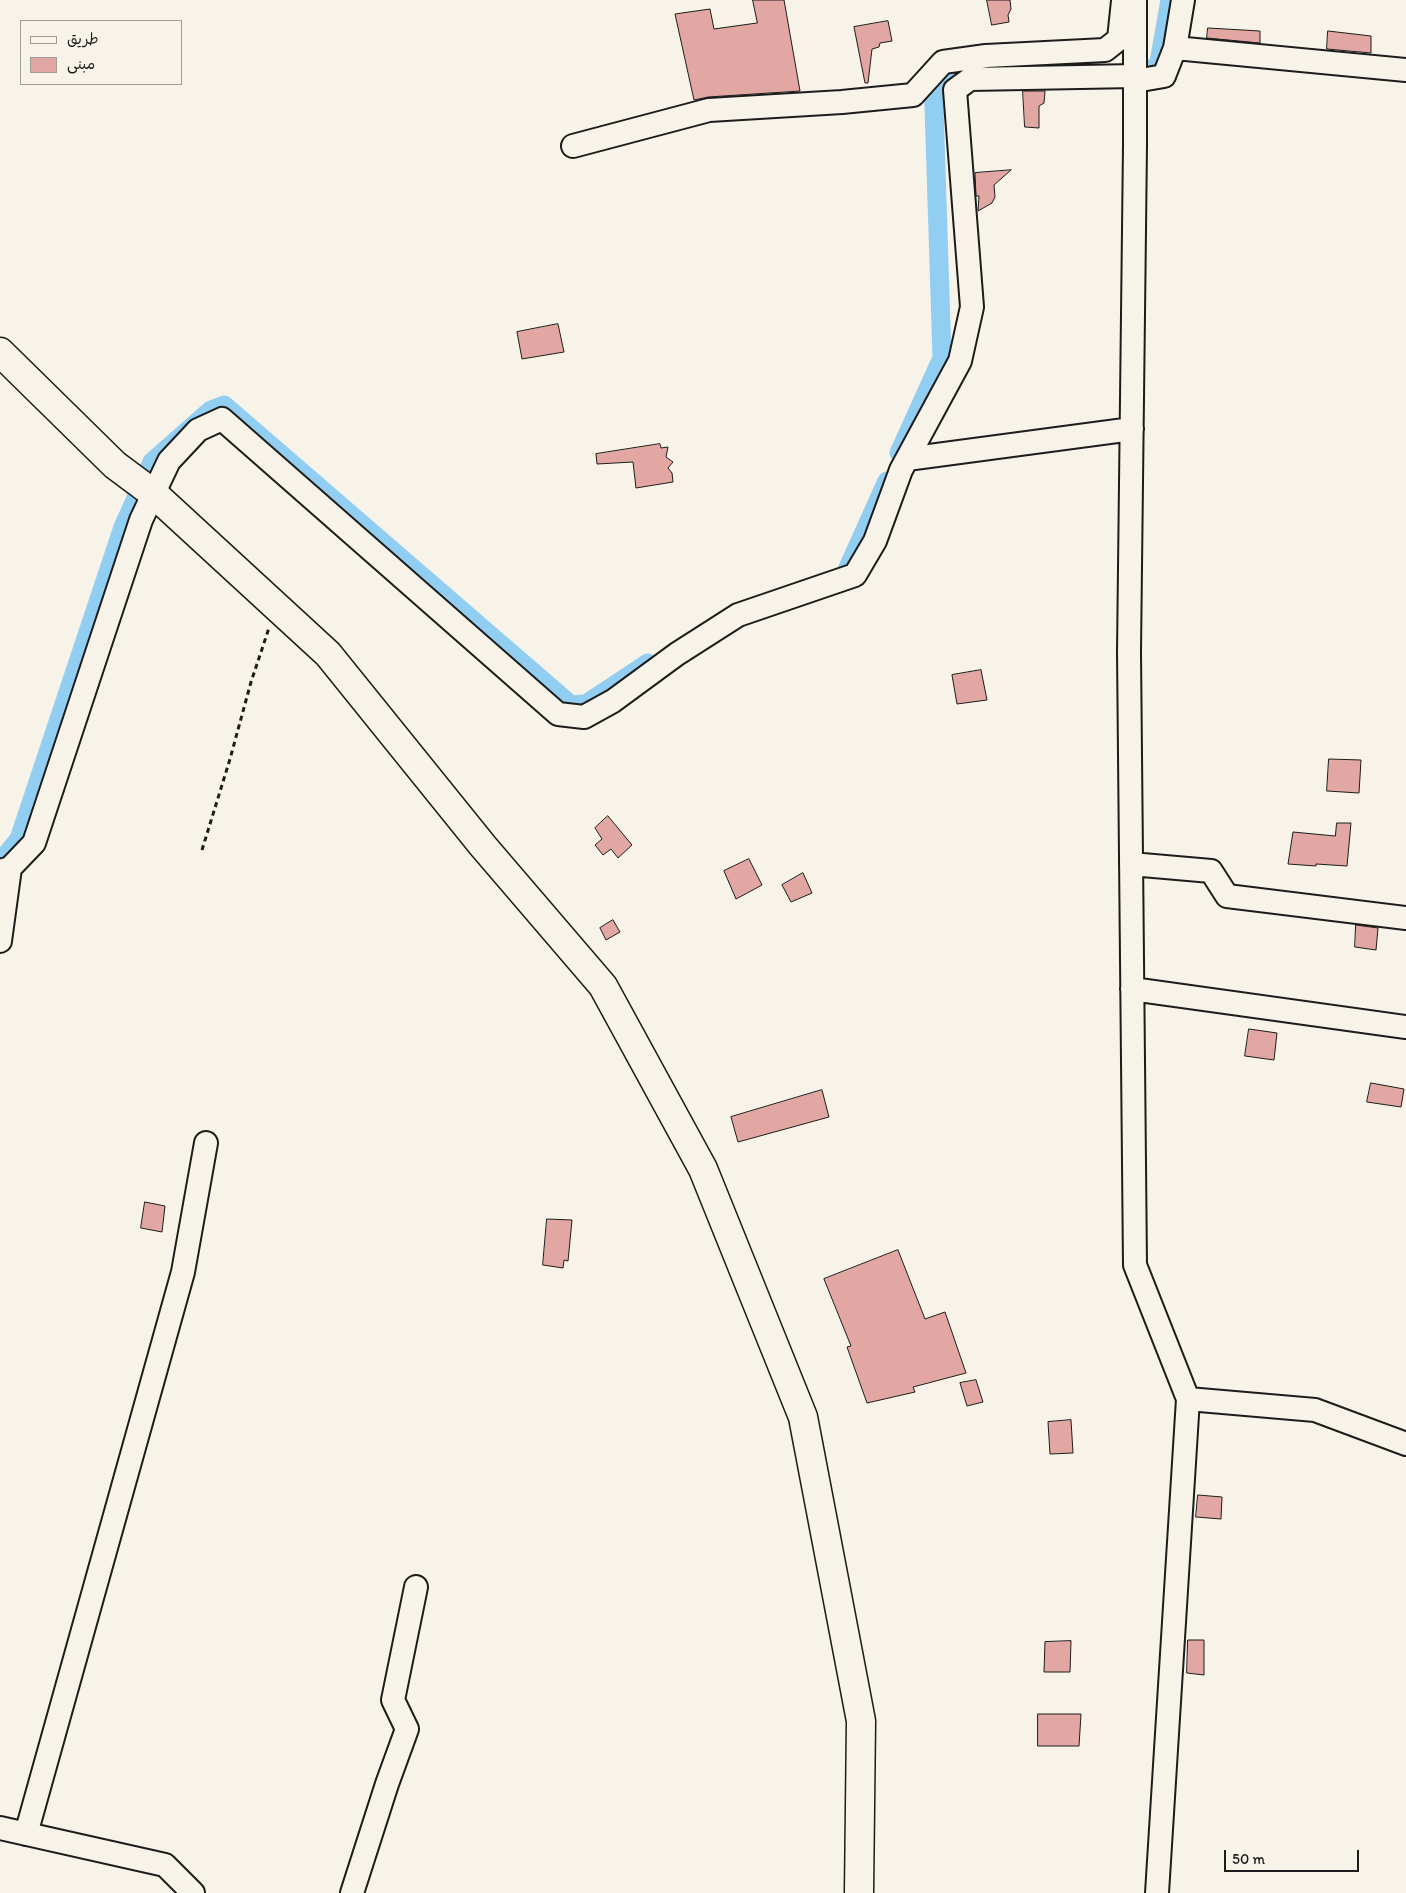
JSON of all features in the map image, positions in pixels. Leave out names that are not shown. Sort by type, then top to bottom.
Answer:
[{"type":"main road","points":[[0,352],[115,465],[154,494],[328,654],[483,846],[604,986],[703,1169],[803,1417],[861,1721],[859,1893]]},
{"type":"street","points":[[572,146],[709,110],[842,102],[913,95],[943,62],[986,56],[1105,50],[1119,39],[1124,0]]},
{"type":"street","points":[[1135,0],[1129,652],[1134,1265],[1188,1399],[1157,1893]]},
{"type":"street","points":[[0,941],[5,870],[34,843],[114,596],[141,520],[169,461],[198,430],[222,419],[558,714],[584,718],[738,615],[855,575],[875,541],[901,470],[960,361],[972,307],[955,90],[970,80],[1164,76],[1175,48],[1183,0]]},
{"type":"street","points":[[1175,48],[1406,70]]},
{"type":"street","points":[[907,459],[1132,429]]},
{"type":"street","points":[[1131,864],[1211,871],[1227,896],[1406,918]]},
{"type":"street","points":[[1132,989],[1406,1027]]},
{"type":"street","points":[[26,1834],[184,1272],[206,1143]]},
{"type":"street","points":[[1188,1399],[1315,1410],[1406,1444]]},
{"type":"street","points":[[352,1893],[407,1729],[393,1700],[416,1587]]},
{"type":"street","points":[[0,1828],[165,1865],[193,1893]]},
{"type":"path","points":[[202,850],[251,682],[270,626]]},
{"type":"building","points":[[753,0],[784,0],[800,91],[708,97],[694,100],[675,14],[710,9],[714,29],[757,23]]},
{"type":"building","points":[[987,0],[1010,0],[1009,22],[992,25]]},
{"type":"building","points":[[888,21],[892,41],[880,43],[879,47],[872,49],[868,83],[865,83],[854,27]]},
{"type":"building","points":[[1208,28],[1260,31],[1260,43],[1207,38]]},
{"type":"building","points":[[1328,31],[1371,36],[1371,53],[1327,49]]},
{"type":"building","points":[[1023,91],[1045,91],[1044,103],[1039,106],[1039,128],[1025,127]]},
{"type":"building","points":[[1011,170],[994,185],[995,197],[992,203],[978,211],[979,196],[976,196],[975,173]]},
{"type":"building","points":[[558,324],[564,352],[522,359],[517,332]]},
{"type":"building","points":[[660,444],[661,448],[668,447],[666,457],[673,462],[668,468],[672,473],[673,482],[636,488],[633,462],[597,464],[596,454]]},
{"type":"building","points":[[981,670],[987,700],[957,704],[952,675]]},
{"type":"building","points":[[1329,759],[1361,760],[1359,793],[1327,791]]},
{"type":"building","points":[[608,816],[632,845],[618,858],[611,849],[603,855],[595,845],[602,839],[595,828]]},
{"type":"building","points":[[1337,823],[1351,823],[1347,866],[1288,864],[1293,832],[1335,836]]},
{"type":"building","points":[[749,859],[762,885],[736,899],[724,871]]},
{"type":"building","points":[[803,873],[812,893],[791,902],[782,885]]},
{"type":"building","points":[[613,920],[620,932],[606,940],[600,928]]},
{"type":"building","points":[[1356,925],[1378,928],[1376,950],[1355,947]]},
{"type":"building","points":[[1249,1029],[1277,1033],[1274,1060],[1245,1056]]},
{"type":"building","points":[[1371,1083],[1404,1089],[1401,1107],[1367,1102]]},
{"type":"building","points":[[822,1090],[829,1117],[738,1142],[731,1117]]},
{"type":"building","points":[[145,1202],[165,1206],[162,1232],[141,1228]]},
{"type":"building","points":[[547,1219],[572,1220],[568,1261],[564,1260],[563,1268],[543,1265]]},
{"type":"building","points":[[898,1250],[925,1319],[945,1312],[966,1373],[913,1387],[915,1392],[867,1403],[847,1347],[851,1346],[824,1279]]},
{"type":"building","points":[[976,1380],[983,1402],[967,1406],[960,1383]]},
{"type":"building","points":[[1071,1420],[1073,1453],[1050,1454],[1048,1422]]},
{"type":"building","points":[[1198,1495],[1222,1497],[1221,1519],[1196,1517]]},
{"type":"building","points":[[1188,1640],[1204,1640],[1204,1675],[1187,1673]]},
{"type":"building","points":[[1071,1641],[1070,1672],[1044,1672],[1045,1642]]},
{"type":"building","points":[[1038,1714],[1081,1714],[1079,1746],[1038,1746]]},
{"type":"waterway","points":[[1148,69],[1158,68],[1170,0]]},
{"type":"waterway","points":[[899,453],[942,358],[933,75],[981,74]]},
{"type":"waterway","points":[[0,857],[6,855],[19,839],[123,527],[152,462],[211,410],[224,405],[571,705],[586,704],[648,663]]},
{"type":"waterway","points":[[843,579],[887,481]]}]
